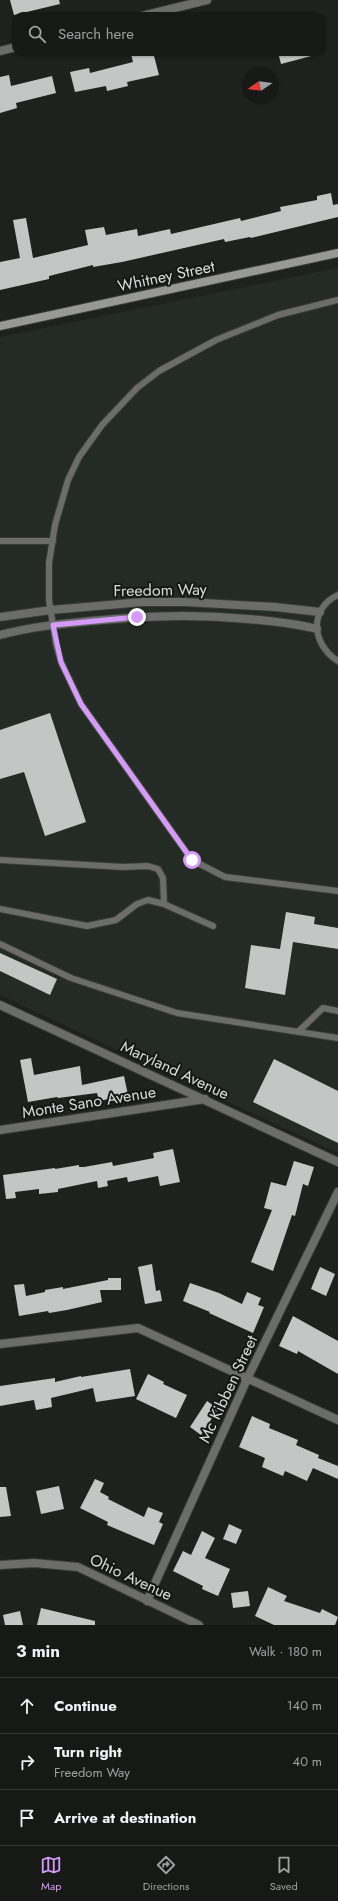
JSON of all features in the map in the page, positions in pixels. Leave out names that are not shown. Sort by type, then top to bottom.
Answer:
[{"type":"street","points":[[158,12],[207,0]]},
{"type":"street","points":[[0,51],[12,48]]},
{"type":"street","name":"Whitney Street","points":[[0,326],[338,253]]},
{"type":"street","name":"Freedom Way","points":[[0,617],[51,610],[143,602],[185,602],[275,607],[320,612]]},
{"type":"street","name":"Freedom Way","points":[[0,635],[23,629],[53,625],[137,617],[187,615],[294,623],[317,629]]},
{"type":"street","name":"Maryland Avenue","points":[[0,1005],[338,1162]]},
{"type":"street","name":"Monte Sano Avenue","points":[[0,1130],[205,1099]]},
{"type":"street","name":"Mc Kibben Street","points":[[147,1601],[248,1377],[338,1192]]},
{"type":"street","points":[[0,1344],[138,1328],[248,1377],[338,1420]]},
{"type":"street","name":"Ohio Avenue","points":[[0,1565],[34,1563],[78,1567],[199,1625]]},
{"type":"lane","points":[[338,300],[278,315],[216,340],[159,371],[137,388],[102,425],[80,456],[68,480],[49,564],[51,610],[61,662],[81,704],[192,860],[225,877],[338,891]]},
{"type":"lane","points":[[0,541],[53,541]]},
{"type":"lane","points":[[338,595],[325,605],[320,612],[317,629],[322,647],[330,656],[338,661]]},
{"type":"lane","points":[[0,860],[123,867],[148,866],[158,869],[164,878],[164,904]]},
{"type":"lane","points":[[0,909],[87,926],[116,920],[136,904],[148,900],[164,904],[213,926]]},
{"type":"lane","points":[[0,944],[71,978],[177,1013],[338,1038]]},
{"type":"lane","points":[[300,1031],[322,1008],[338,1011]]},
{"type":"shaded area","points":[[338,268],[338,1153],[0,995],[0,337]]},
{"type":"building","points":[[10,0],[59,0],[60,4],[27,12],[13,12]]},
{"type":"building","points":[[132,56],[154,56],[159,75],[127,82],[128,86],[107,91],[106,86],[75,92],[70,72],[89,68],[90,73],[133,62]]},
{"type":"building","points":[[279,56],[311,56],[281,64]]},
{"type":"building","points":[[9,75],[11,86],[52,76],[56,93],[16,103],[17,108],[0,113],[0,77]]},
{"type":"building","points":[[331,193],[333,205],[338,204],[338,217],[251,238],[225,242],[224,239],[122,262],[93,267],[93,265],[49,276],[49,279],[0,290],[0,262],[20,258],[13,220],[26,218],[33,258],[88,245],[85,230],[104,227],[106,235],[137,229],[138,236],[170,229],[171,234],[240,218],[241,221],[281,211],[280,207],[317,200],[317,196]]},
{"type":"building","points":[[50,713],[86,822],[45,836],[24,772],[0,779],[0,730]]},
{"type":"building","points":[[286,912],[315,917],[314,924],[338,928],[338,949],[293,942],[285,995],[245,988],[251,945],[280,949]]},
{"type":"building","points":[[0,953],[57,979],[50,995],[0,971]]},
{"type":"building","points":[[31,1058],[34,1075],[80,1066],[82,1085],[124,1076],[128,1095],[99,1101],[97,1093],[57,1097],[28,1102],[20,1060]]},
{"type":"building","points":[[274,1059],[338,1091],[338,1143],[253,1102]]},
{"type":"building","points":[[173,1149],[180,1182],[160,1186],[158,1176],[128,1182],[127,1177],[107,1181],[108,1186],[98,1188],[97,1181],[58,1189],[58,1192],[39,1194],[39,1189],[15,1192],[16,1198],[6,1199],[3,1175],[79,1165],[79,1167],[84,1167],[112,1162],[113,1166],[154,1158],[153,1153]]},
{"type":"building","points":[[294,1161],[314,1167],[308,1186],[303,1184],[295,1216],[292,1215],[273,1271],[251,1262],[272,1210],[264,1208],[271,1182],[286,1186]]},
{"type":"building","points":[[152,1264],[156,1291],[160,1290],[162,1301],[145,1304],[138,1267]]},
{"type":"building","points":[[320,1267],[335,1274],[326,1296],[311,1289]]},
{"type":"building","points":[[108,1278],[121,1278],[121,1290],[100,1290],[102,1302],[67,1310],[49,1313],[48,1311],[19,1316],[14,1285],[24,1284],[26,1296],[45,1292],[45,1290],[63,1287],[63,1289],[108,1280]]},
{"type":"building","points":[[190,1283],[219,1293],[242,1304],[247,1292],[261,1298],[258,1305],[264,1307],[253,1333],[209,1313],[210,1312],[183,1301]]},
{"type":"building","points":[[293,1316],[338,1341],[338,1374],[298,1351],[297,1354],[279,1346]]},
{"type":"building","points":[[130,1369],[135,1396],[96,1402],[93,1388],[51,1398],[52,1407],[36,1410],[34,1400],[0,1406],[0,1386],[55,1378],[55,1382],[81,1376]]},
{"type":"building","points":[[148,1374],[164,1382],[163,1384],[187,1395],[176,1418],[136,1399]]},
{"type":"building","points":[[207,1401],[218,1409],[201,1435],[190,1427]]},
{"type":"building","points":[[252,1416],[270,1424],[269,1428],[298,1440],[296,1445],[319,1455],[318,1458],[338,1466],[338,1479],[313,1468],[307,1481],[285,1471],[283,1476],[262,1467],[265,1458],[239,1447]]},
{"type":"building","points":[[95,1479],[104,1483],[100,1492],[109,1497],[108,1499],[144,1517],[148,1507],[163,1513],[159,1522],[163,1524],[154,1545],[107,1525],[108,1522],[80,1508]]},
{"type":"building","points":[[59,1486],[64,1509],[41,1514],[36,1491]]},
{"type":"building","points":[[0,1487],[6,1487],[11,1516],[0,1517]]},
{"type":"building","points":[[229,1524],[242,1530],[236,1544],[223,1539]]},
{"type":"building","points":[[202,1531],[215,1538],[205,1558],[230,1569],[218,1596],[202,1589],[203,1586],[173,1571],[183,1551],[191,1555]]},
{"type":"building","points":[[268,1587],[287,1596],[284,1601],[320,1613],[322,1609],[338,1617],[335,1625],[274,1625],[255,1616]]},
{"type":"building","points":[[248,1591],[250,1606],[233,1608],[231,1593]]},
{"type":"building","points":[[41,1608],[95,1621],[95,1625],[37,1625]]},
{"type":"building","points":[[20,1611],[23,1625],[5,1625],[3,1615]]},
{"type":"route","points":[[137,617],[53,625],[56,644],[61,662],[81,704],[192,860]]}]
